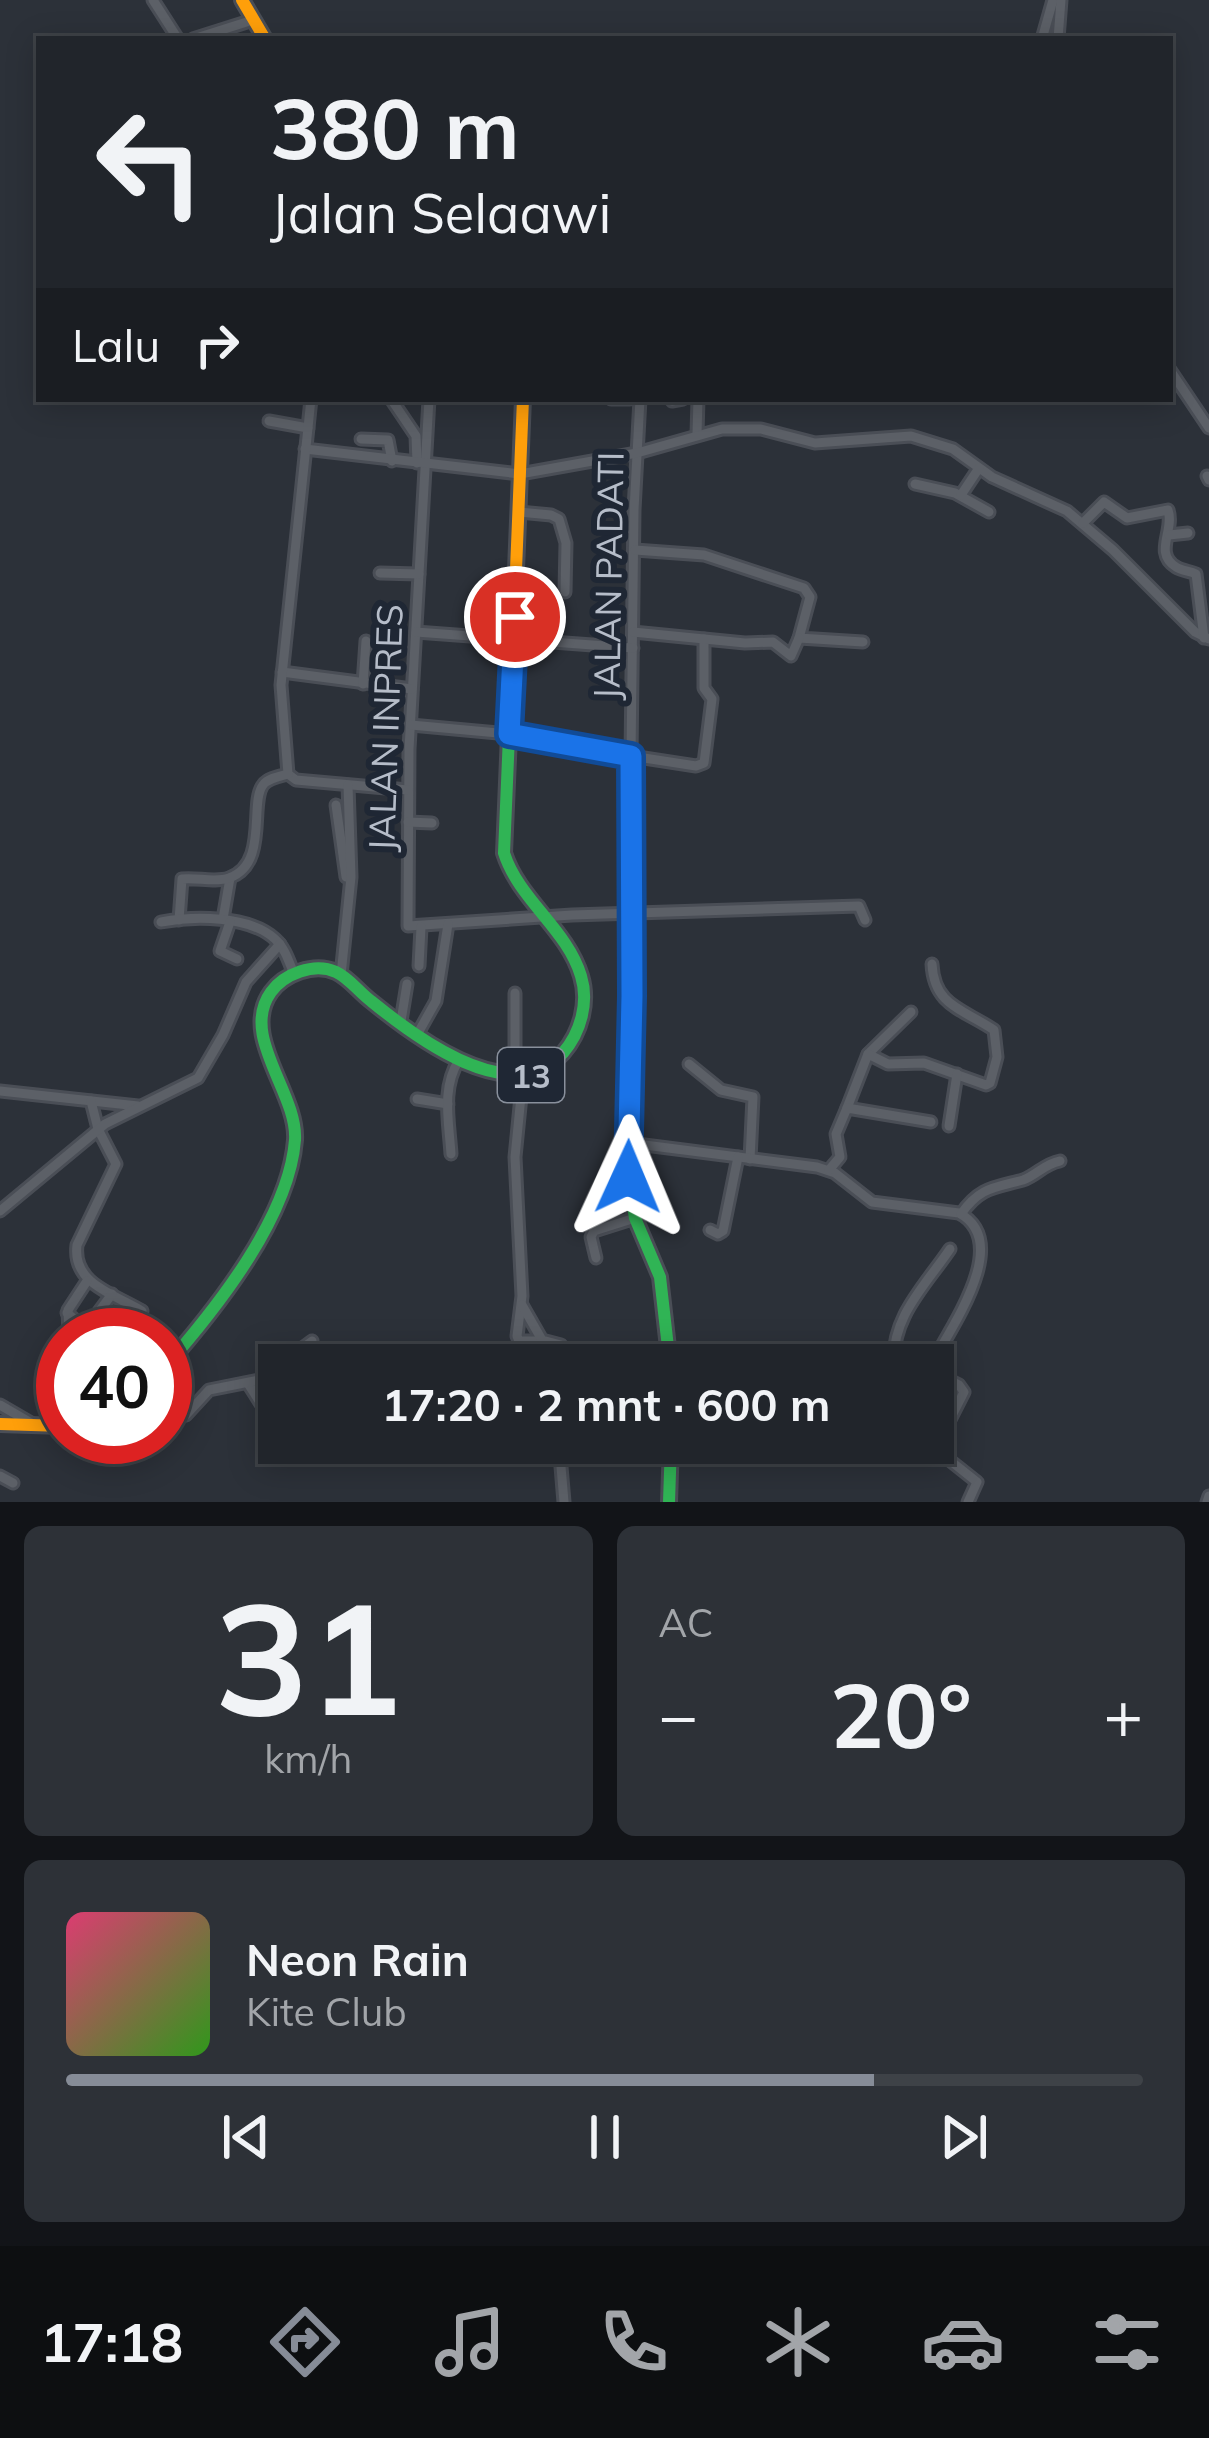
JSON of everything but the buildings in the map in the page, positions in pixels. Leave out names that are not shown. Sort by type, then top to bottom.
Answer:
[{"type":"main road","points":[[242,0],[263,36]]},
{"type":"main road","name":"13","points":[[341,975],[400,1022],[488,1072],[519,1076],[548,1068],[578,1030],[582,977],[512,881],[504,853],[523,402]]},
{"type":"main road","points":[[509,734],[631,756],[629,1193],[661,1277],[668,1344]]},
{"type":"main road","points":[[192,1336],[256,1251],[292,1159],[293,1110],[261,1035],[260,1018],[272,989],[294,974],[322,969],[341,975]]},
{"type":"main road","points":[[0,1424],[35,1426]]},
{"type":"main road","points":[[670,1464],[670,1502]]},
{"type":"street","points":[[154,0],[176,36]]},
{"type":"street","points":[[1043,36],[1057,0]]},
{"type":"street","points":[[1057,0],[1058,36]]},
{"type":"street","points":[[202,36],[253,20]]},
{"type":"street","points":[[1173,374],[1209,428]]},
{"type":"street","points":[[310,402],[282,673],[288,774],[296,780],[408,790]]},
{"type":"street","points":[[393,402],[416,436],[421,463]]},
{"type":"street","name":"JALAN INPRES","points":[[421,927],[405,922],[421,463],[429,402]]},
{"type":"street","name":"JALAN PADATI","points":[[631,756],[640,402]]},
{"type":"street","points":[[697,434],[698,402]]},
{"type":"street","points":[[269,421],[308,428]]},
{"type":"street","points":[[305,448],[520,474],[637,453],[697,434],[747,428],[815,443],[911,436],[953,449],[979,468],[1051,502],[1082,524],[1207,638]]},
{"type":"street","points":[[361,439],[388,440],[392,461]]},
{"type":"street","points":[[961,495],[979,468]]},
{"type":"street","points":[[915,484],[961,495],[988,512]]},
{"type":"street","points":[[1082,524],[1104,502],[1127,518],[1165,509],[1171,517],[1164,542],[1166,556],[1177,568],[1198,578],[1207,638]]},
{"type":"street","points":[[519,512],[551,514],[562,525],[565,592]]},
{"type":"street","points":[[1169,535],[1188,533]]},
{"type":"street","points":[[633,632],[773,642],[791,656],[810,597],[807,590],[704,555],[635,550]]},
{"type":"street","points":[[380,573],[419,574]]},
{"type":"street","points":[[416,632],[633,647]]},
{"type":"street","points":[[631,756],[701,766],[712,699],[704,688],[704,638]]},
{"type":"street","points":[[799,638],[863,642]]},
{"type":"street","points":[[363,684],[366,641]]},
{"type":"street","points":[[282,673],[412,689]]},
{"type":"street","points":[[411,725],[509,734]]},
{"type":"street","points":[[179,920],[182,878],[230,878],[241,869],[256,838],[262,784],[288,774]]},
{"type":"street","points":[[341,975],[349,886],[348,785]]},
{"type":"street","points":[[336,805],[349,886]]},
{"type":"street","points":[[408,822],[432,824]]},
{"type":"street","points":[[230,878],[220,951],[237,959]]},
{"type":"street","points":[[419,966],[421,927],[448,924],[859,906],[866,920]]},
{"type":"street","points":[[161,922],[227,921],[271,936],[294,974]]},
{"type":"street","points":[[418,1033],[436,1001],[448,924]]},
{"type":"street","points":[[0,1211],[98,1129],[202,1072],[246,982],[280,944]]},
{"type":"street","points":[[868,1054],[888,1064],[920,1061],[990,1083],[998,1057],[995,1033],[941,997],[932,964]]},
{"type":"street","points":[[400,1022],[407,984]]},
{"type":"street","points":[[515,993],[519,1076],[515,1157],[522,1304],[518,1340],[536,1344]]},
{"type":"street","points":[[829,1170],[839,1157],[836,1134],[868,1054],[911,1012]]},
{"type":"street","points":[[451,1154],[448,1104],[451,1074],[460,1060]]},
{"type":"street","points":[[689,1064],[722,1090],[753,1097],[750,1159]]},
{"type":"street","points":[[949,1126],[957,1074]]},
{"type":"street","points":[[0,1091],[137,1106]]},
{"type":"street","points":[[416,1099],[448,1104]]},
{"type":"street","points":[[91,1101],[98,1129],[116,1164],[76,1249],[77,1266],[88,1281],[137,1308]]},
{"type":"street","points":[[847,1108],[931,1122]]},
{"type":"street","points":[[629,1143],[829,1170],[872,1202],[961,1214],[979,1231],[980,1265],[944,1344]]},
{"type":"street","points":[[710,1230],[723,1231],[738,1157]]},
{"type":"street","points":[[961,1214],[980,1191],[1026,1179],[1046,1164],[1060,1161]]},
{"type":"street","points":[[596,1258],[594,1231],[635,1218]]},
{"type":"street","points":[[894,1344],[909,1303],[950,1249]]},
{"type":"street","points":[[70,1308],[88,1281]]},
{"type":"street","points":[[104,1308],[112,1294]]},
{"type":"street","points":[[522,1304],[542,1340],[557,1344]]},
{"type":"street","points":[[192,1408],[209,1390],[249,1385],[312,1341]]},
{"type":"street","points":[[954,1382],[964,1392],[954,1409]]},
{"type":"street","points":[[249,1385],[258,1398]]},
{"type":"street","points":[[0,1405],[35,1426]]},
{"type":"street","points":[[954,1463],[977,1482],[968,1502]]},
{"type":"street","points":[[561,1464],[564,1502]]},
{"type":"street","points":[[0,1475],[13,1483]]},
{"type":"traffic: fast","points":[[192,1335],[264,1231],[290,1170],[294,1122],[262,1027],[263,1009],[284,980],[309,969],[336,972],[437,1048],[491,1071],[517,1074],[542,1069],[575,1036],[584,1006],[581,976],[504,853],[515,594]]},
{"type":"traffic: fast","points":[[509,734],[631,756],[628,1177],[635,1218],[660,1277],[668,1344]]},
{"type":"traffic: fast","points":[[669,1502],[670,1464]]},
{"type":"traffic: slow","points":[[242,0],[263,36]]},
{"type":"traffic: slow","points":[[515,594],[523,402]]},
{"type":"traffic: slow","points":[[0,1424],[36,1425]]},
{"type":"route","points":[[515,617],[509,734],[631,756],[628,1177]]}]
